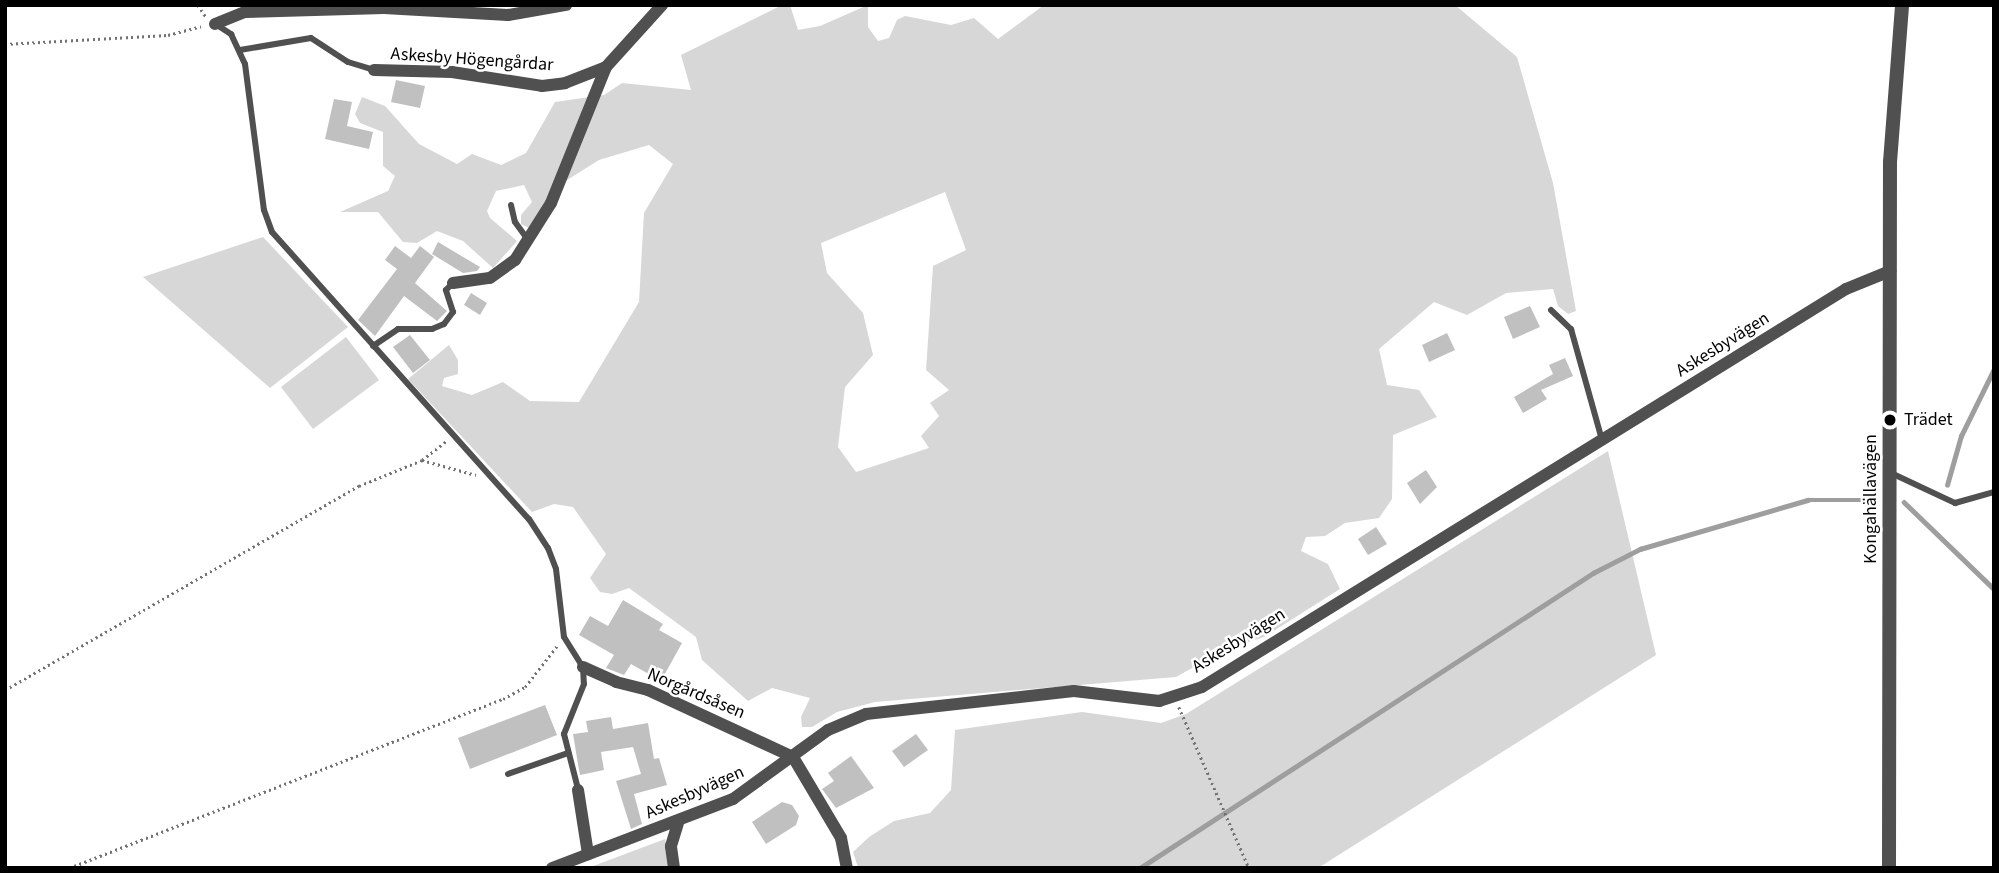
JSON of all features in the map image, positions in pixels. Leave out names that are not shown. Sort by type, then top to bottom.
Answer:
[{"type":"street","points":[[215,24],[228,12],[369,7],[479,15],[566,5]]},
{"type":"street","name":"Askesby Högengårdar","points":[[453,283],[490,278],[515,260],[551,203],[606,67],[662,5]]},
{"type":"street","name":"Kongahällavägen","points":[[1889,868],[1892,106],[1902,5]]},
{"type":"street","name":"Askesby Högengårdar","points":[[374,70],[452,72],[542,86],[565,83],[606,67]]},
{"type":"street","name":"Askesbyvägen","points":[[552,868],[678,823],[733,799],[838,723],[866,714],[1074,691],[1145,700],[1175,698],[1202,687],[1846,289],[1890,271]]},
{"type":"street","name":"Norgårdsåsen","points":[[583,667],[616,682],[648,690],[793,757]]},
{"type":"street","points":[[793,757],[841,838],[847,868]]},
{"type":"street","points":[[578,790],[589,854]]},
{"type":"street","points":[[674,868],[671,846],[678,823]]},
{"type":"lane","points":[[215,24],[231,34],[240,50],[268,224],[276,239],[491,477],[548,548],[556,569],[564,637],[583,667],[583,684],[564,734],[578,790]]},
{"type":"lane","points":[[240,50],[311,38],[348,62],[374,70]]},
{"type":"lane","points":[[511,205],[515,222],[529,241]]},
{"type":"lane","points":[[373,346],[398,329],[423,330],[444,324],[453,312],[446,290],[453,283]]},
{"type":"lane","points":[[1551,310],[1571,329],[1602,440]]},
{"type":"lane","points":[[1891,473],[1955,503],[1994,492]]},
{"type":"lane","points":[[508,774],[568,752]]},
{"type":"path","points":[[5,44],[168,35],[215,24]]},
{"type":"path","points":[[5,690],[359,486],[422,460],[452,435]]},
{"type":"path","points":[[422,460],[491,477]]},
{"type":"path","points":[[69,868],[503,699],[525,687],[564,637]]},
{"type":"path","points":[[1175,698],[1249,868]]},
{"type":"shaded area","points":[[782,5],[790,5],[798,30],[820,26],[868,5],[868,27],[878,41],[889,38],[897,20],[905,16],[951,25],[974,18],[998,39],[1044,5],[1455,5],[1517,57],[1553,183],[1576,311],[1568,314],[1558,306],[1553,289],[1506,293],[1467,315],[1434,302],[1379,349],[1387,385],[1419,390],[1437,417],[1393,435],[1392,499],[1379,518],[1345,523],[1325,536],[1306,537],[1301,551],[1328,564],[1340,589],[1264,637],[1226,649],[1176,677],[875,702],[837,712],[812,727],[802,727],[801,717],[810,698],[772,688],[748,701],[702,660],[696,637],[629,588],[612,594],[600,592],[590,578],[606,554],[573,507],[554,504],[532,512],[408,379],[449,345],[458,360],[458,374],[444,378],[442,386],[472,395],[503,382],[530,401],[579,402],[639,302],[644,213],[673,164],[649,145],[599,160],[556,187],[531,229],[521,224],[521,215],[532,202],[524,185],[496,191],[487,211],[490,218],[517,241],[493,268],[463,241],[437,231],[417,243],[403,242],[378,212],[340,212],[388,191],[395,176],[383,166],[383,132],[360,123],[355,114],[362,97],[385,106],[419,144],[457,164],[472,154],[501,165],[526,153],[555,102],[604,95],[622,83],[691,90],[681,55]],"holes":[[[945,192],[966,250],[933,266],[926,370],[949,390],[930,403],[939,416],[921,436],[929,448],[856,472],[838,447],[845,387],[873,355],[863,313],[827,273],[821,243]]]},
{"type":"shaded area","points":[[263,237],[348,327],[270,388],[143,277]]},
{"type":"shaded area","points":[[346,337],[379,380],[313,429],[281,387]]},
{"type":"shaded area","points":[[1608,451],[1656,655],[1318,868],[858,867],[853,852],[869,837],[894,821],[930,813],[951,790],[955,730],[1082,712],[1161,723],[1186,714]]},
{"type":"shaded area","points":[[665,839],[672,868],[588,868]]},
{"type":"building","points":[[396,80],[425,86],[420,108],[391,102]]},
{"type":"building","points":[[334,99],[352,102],[347,126],[373,132],[369,149],[325,139]]},
{"type":"building","points":[[438,242],[480,267],[477,271],[463,273],[432,254]]},
{"type":"building","points":[[395,246],[411,258],[420,246],[434,257],[415,283],[447,311],[437,321],[404,296],[375,336],[358,320],[397,269],[385,260]]},
{"type":"building","points":[[471,293],[487,303],[480,315],[464,305]]},
{"type":"building","points":[[1530,306],[1540,327],[1513,339],[1504,317]]},
{"type":"building","points":[[1447,333],[1455,350],[1429,362],[1422,345]]},
{"type":"building","points":[[410,335],[430,360],[413,373],[393,347]]},
{"type":"building","points":[[1565,358],[1573,376],[1541,390],[1547,399],[1523,413],[1514,397],[1553,374],[1549,365]]},
{"type":"building","points":[[1426,470],[1437,487],[1420,504],[1407,483]]},
{"type":"building","points":[[1376,527],[1387,544],[1368,555],[1358,539]]},
{"type":"building","points":[[623,600],[663,624],[659,630],[682,643],[661,681],[631,664],[624,675],[606,668],[614,655],[579,635],[590,616],[608,626]]},
{"type":"building","points":[[545,705],[557,735],[470,769],[458,738]]},
{"type":"building","points":[[611,717],[613,729],[648,723],[654,759],[659,758],[667,785],[634,794],[642,824],[631,829],[616,781],[641,774],[633,747],[601,752],[604,770],[580,775],[578,764],[573,734],[588,732],[586,721]]},
{"type":"building","points":[[916,734],[928,750],[904,767],[892,751]]},
{"type":"building","points":[[851,756],[874,788],[836,808],[822,789],[834,781],[828,773]]},
{"type":"building","points":[[782,802],[792,805],[799,816],[796,825],[766,844],[752,822]]},
{"type":"waterway","points":[[1947,485],[1961,436],[1994,369]]},
{"type":"waterway","points":[[1140,868],[1593,573],[1640,549],[1808,500],[1876,500]]},
{"type":"waterway","points":[[1904,502],[1994,589]]},
{"type":"place","name":"Trädet","points":[[1890,420]]}]
